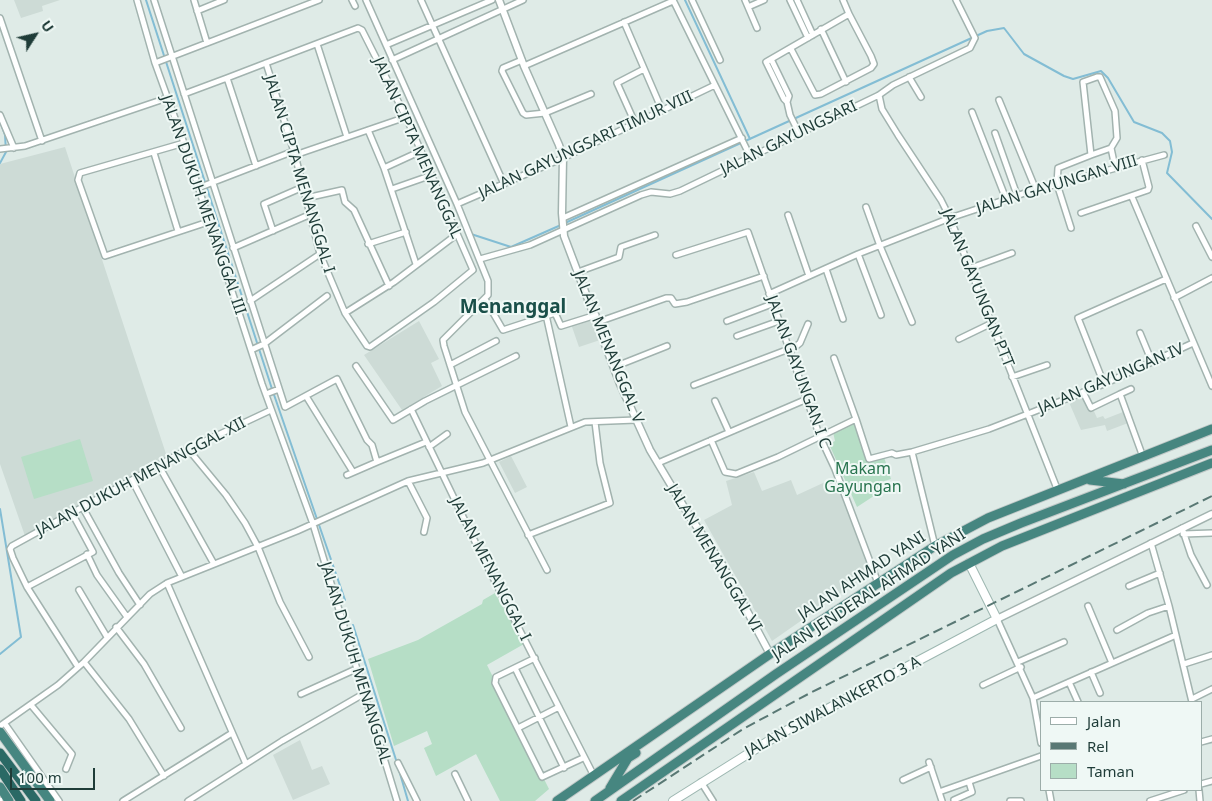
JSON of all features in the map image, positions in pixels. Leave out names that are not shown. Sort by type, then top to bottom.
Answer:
[{"type":"highway","name":"JALAN AHMAD YANI","points":[[557,801],[770,654],[935,546],[988,518],[1212,429]]},
{"type":"highway","name":"JALAN JENDERAL AHMAD YANI","points":[[595,801],[776,674],[953,555],[1013,527],[1212,450]]},
{"type":"highway","name":"JALAN JENDERAL AHMAD YANI","points":[[621,801],[931,586],[970,563],[1033,533],[1212,463]]},
{"type":"highway","points":[[1087,480],[1126,484]]},
{"type":"highway","points":[[608,792],[628,758],[678,724],[681,715]]},
{"type":"highway","points":[[2,727],[50,801]]},
{"type":"highway","points":[[0,744],[18,778]]},
{"type":"highway","points":[[0,753],[36,801]]},
{"type":"highway","points":[[0,769],[21,801]]},
{"type":"highway","points":[[0,786],[9,801]]},
{"type":"main road","points":[[970,563],[997,619]]},
{"type":"main road","name":"JALAN SIWALANKERTO 3 A","points":[[672,801],[820,711],[997,619]]},
{"type":"street","name":"JALAN DUKUH MENANGGAL III","points":[[136,0],[167,98],[200,188],[208,222],[271,410]]},
{"type":"street","points":[[154,0],[211,184],[250,300],[277,389],[285,407],[337,379],[367,440],[372,445],[377,462]]},
{"type":"street","points":[[194,0],[207,43]]},
{"type":"street","points":[[197,11],[224,0]]},
{"type":"street","points":[[156,63],[312,1],[319,0]]},
{"type":"street","points":[[352,0],[354,6]]},
{"type":"street","points":[[366,0],[457,204],[480,259],[489,290],[485,299],[444,340],[456,385],[465,412],[489,461],[547,570]]},
{"type":"street","points":[[421,0],[504,184]]},
{"type":"street","points":[[386,45],[492,0]]},
{"type":"street","points":[[499,0],[563,158]]},
{"type":"street","points":[[392,60],[524,0]]},
{"type":"street","points":[[591,94],[544,113],[531,116],[523,113],[502,71],[503,68],[523,63],[673,0],[750,156]]},
{"type":"street","points":[[692,0],[720,60]]},
{"type":"street","points":[[745,0],[757,28]]},
{"type":"street","points":[[748,7],[764,0]]},
{"type":"street","points":[[790,0],[808,38]]},
{"type":"street","points":[[797,0],[814,35]]},
{"type":"street","points":[[791,49],[815,94],[821,94],[871,68],[874,64],[843,0]]},
{"type":"street","name":"JALAN GAYUNGSARI","points":[[563,225],[641,195],[656,192],[676,193],[879,95],[890,86],[970,48],[975,38],[956,0]]},
{"type":"street","points":[[799,133],[790,115],[787,102],[766,62],[849,14]]},
{"type":"street","points":[[0,18],[42,141]]},
{"type":"street","points":[[624,22],[662,110]]},
{"type":"street","name":"JALAN CIPTA MENANGGAL","points":[[317,44],[358,28],[364,32],[406,117],[456,235],[473,270]]},
{"type":"street","points":[[821,29],[846,82]]},
{"type":"street","points":[[184,94],[317,44],[347,137]]},
{"type":"street","name":"JALAN CIPTA MENANGGAL I","points":[[266,63],[295,153],[320,254],[345,312],[367,346],[369,347],[434,302],[473,270]]},
{"type":"street","points":[[635,123],[617,83],[644,69]]},
{"type":"street","points":[[910,77],[921,97]]},
{"type":"street","points":[[1071,228],[1057,184],[1059,166],[1091,155],[1111,148],[1117,138],[1114,108],[1100,77],[1085,80],[1082,88],[1091,155]]},
{"type":"street","points":[[227,78],[256,166]]},
{"type":"street","name":"JALAN GAYUNGSARI TIMUR VIII","points":[[457,204],[563,158],[715,85]]},
{"type":"street","name":"JALAN GAYUNGAN PTT","points":[[879,95],[882,109],[942,200],[971,268],[990,324],[1058,491]]},
{"type":"street","points":[[1,149],[14,148],[42,141],[167,98]]},
{"type":"street","points":[[999,100],[1036,190]]},
{"type":"street","points":[[972,112],[1006,199]]},
{"type":"street","points":[[0,115],[14,148]]},
{"type":"street","points":[[200,188],[256,166],[406,117]]},
{"type":"street","points":[[368,130],[392,189],[416,264]]},
{"type":"street","points":[[995,133],[1017,195]]},
{"type":"street","points":[[480,259],[530,245],[563,225],[742,139]]},
{"type":"street","points":[[184,143],[80,173],[78,180],[105,256],[208,222]]},
{"type":"street","points":[[1111,148],[1115,168]]},
{"type":"street","points":[[384,168],[421,151]]},
{"type":"street","points":[[154,153],[178,231]]},
{"type":"street","name":"JALAN GAYUNGAN VIII","points":[[769,294],[858,254],[950,218],[1017,195],[1164,155]]},
{"type":"street","name":"JALAN MENANGGAL V","points":[[563,158],[563,225],[578,272],[596,315],[614,367],[636,420],[658,463]]},
{"type":"street","points":[[1081,213],[1132,197],[1149,188],[1142,160]]},
{"type":"street","points":[[392,189],[432,175]]},
{"type":"street","points":[[274,230],[264,204],[303,187]]},
{"type":"street","points":[[306,198],[341,189],[346,202],[355,213],[389,286]]},
{"type":"street","points":[[1132,197],[1212,386]]},
{"type":"street","points":[[866,207],[912,322]]},
{"type":"street","points":[[233,248],[311,214]]},
{"type":"street","points":[[788,215],[809,276]]},
{"type":"street","points":[[1196,226],[1212,257]]},
{"type":"street","name":"JALAN GAYUNGAN I C","points":[[676,255],[747,231],[820,437],[878,582]]},
{"type":"street","points":[[368,244],[406,232]]},
{"type":"street","points":[[345,312],[389,286],[456,235]]},
{"type":"street","points":[[578,272],[619,257],[621,248],[655,235]]},
{"type":"street","points":[[971,268],[1012,253]]},
{"type":"street","points":[[250,300],[320,254]]},
{"type":"street","points":[[858,254],[881,315]]},
{"type":"street","points":[[826,269],[843,319]]},
{"type":"street","points":[[598,322],[666,298],[671,298],[675,304],[687,302],[764,276]]},
{"type":"street","points":[[1174,298],[1212,278]]},
{"type":"street","points":[[1104,384],[1078,318],[1166,279]]},
{"type":"street","points":[[252,349],[263,344],[328,296]]},
{"type":"street","points":[[485,299],[503,330],[556,314],[561,326],[596,315]]},
{"type":"street","points":[[727,321],[772,304]]},
{"type":"street","points":[[546,316],[571,427]]},
{"type":"street","points":[[737,336],[779,321]]},
{"type":"street","points":[[694,385],[789,351],[800,343],[808,324]]},
{"type":"street","points":[[959,338],[990,324]]},
{"type":"street","points":[[1140,333],[1152,362]]},
{"type":"street","points":[[450,365],[496,341]]},
{"type":"street","name":"JALAN GAYUNGAN IV","points":[[856,419],[869,459],[892,453],[896,455],[912,452],[1028,414],[1104,384],[1193,343]]},
{"type":"street","points":[[614,367],[667,346]]},
{"type":"street","points":[[356,366],[390,419],[394,420],[411,408],[516,356]]},
{"type":"street","points":[[711,440],[725,472],[736,474],[856,419],[834,358]]},
{"type":"street","points":[[1012,376],[1047,365]]},
{"type":"street","points":[[266,394],[277,389]]},
{"type":"street","points":[[1083,392],[1090,408],[1131,389]]},
{"type":"street","points":[[1120,394],[1143,458]]},
{"type":"street","points":[[306,396],[352,472]]},
{"type":"street","points":[[658,463],[807,399]]},
{"type":"street","points":[[715,401],[729,432]]},
{"type":"street","name":"JALAN MENANGGAL I","points":[[411,408],[481,554],[535,658],[583,758],[594,776]]},
{"type":"street","name":"JALAN DUKUH MENANGGAL XII","points":[[27,587],[13,558],[10,549],[12,546],[159,466],[188,448],[271,410]]},
{"type":"street","name":"JALAN DUKUH MENANGGAL","points":[[271,410],[316,523],[356,668],[397,801]]},
{"type":"street","points":[[59,801],[2,727],[84,662],[150,594],[181,575],[214,564],[326,519],[408,481],[489,461],[545,440],[585,422],[636,420]]},
{"type":"street","points":[[528,535],[610,503],[600,463],[595,422]]},
{"type":"street","points":[[346,475],[377,462],[428,445],[447,434]]},
{"type":"street","points":[[188,448],[235,508],[258,546],[280,602],[309,657]]},
{"type":"street","points":[[912,452],[935,546]]},
{"type":"street","name":"JALAN MENANGGAL VI","points":[[658,463],[723,566],[770,654]]},
{"type":"street","points":[[159,466],[214,564]]},
{"type":"street","points":[[132,480],[181,575]]},
{"type":"street","points":[[408,481],[427,518],[424,532]]},
{"type":"street","points":[[83,508],[140,605]]},
{"type":"street","points":[[72,513],[92,552],[27,587],[78,667]]},
{"type":"street","points":[[1040,737],[1033,698],[997,619],[1151,543],[1183,531],[1212,514]]},
{"type":"street","points":[[1183,531],[1212,533]]},
{"type":"street","points":[[1183,531],[1191,556],[1207,585]]},
{"type":"street","points":[[1151,543],[1170,606],[1192,700],[1212,689]]},
{"type":"street","points":[[87,554],[102,583],[127,617]]},
{"type":"street","points":[[1129,586],[1160,573]]},
{"type":"street","points":[[167,583],[246,764]]},
{"type":"street","points":[[79,590],[107,638]]},
{"type":"street","points":[[1088,606],[1112,663]]},
{"type":"street","points":[[1117,630],[1148,613],[1170,606]]},
{"type":"street","points":[[116,627],[144,664],[181,728]]},
{"type":"street","points":[[1033,698],[1176,635]]},
{"type":"street","points":[[983,685],[1064,642]]},
{"type":"street","points":[[1184,664],[1212,655]]},
{"type":"street","points":[[535,658],[494,680],[542,777],[583,758]]},
{"type":"street","points":[[84,662],[129,720],[164,776]]},
{"type":"street","points":[[301,694],[356,668]]},
{"type":"street","points":[[515,668],[564,768]]},
{"type":"street","points":[[1091,672],[1100,694]]},
{"type":"street","points":[[1070,682],[1078,701]]},
{"type":"street","points":[[188,801],[365,693]]},
{"type":"street","points":[[31,705],[72,755],[66,769]]},
{"type":"street","points":[[518,728],[559,707]]},
{"type":"street","points":[[123,801],[232,733]]},
{"type":"street","points":[[939,792],[1040,756]]},
{"type":"street","points":[[398,763],[417,801]]},
{"type":"street","points":[[903,780],[930,764],[942,801]]},
{"type":"street","points":[[455,774],[468,801]]},
{"type":"street","points":[[701,782],[713,801]]},
{"type":"street","points":[[954,800],[972,792],[969,782]]},
{"type":"street","points":[[1150,801],[1181,791]]},
{"type":"street","points":[[1043,801],[1051,800]]},
{"type":"street","points":[[1010,801],[1021,801]]},
{"type":"shaded area","points":[[14,0],[60,0],[42,6],[43,11],[21,18]]},
{"type":"shaded area","points":[[65,147],[168,460],[25,536],[0,464],[0,164]]},
{"type":"shaded area","points":[[593,317],[600,340],[579,347],[571,324]]},
{"type":"shaded area","points":[[419,321],[439,359],[431,363],[442,386],[402,410],[364,355]]},
{"type":"shaded area","points":[[1083,394],[1090,410],[1093,409],[1097,418],[1103,416],[1105,419],[1123,412],[1128,423],[1107,431],[1105,425],[1081,430],[1068,400]]},
{"type":"shaded area","points":[[511,456],[527,487],[515,493],[499,462]]},
{"type":"shaded area","points":[[754,472],[762,491],[791,480],[797,495],[836,477],[871,572],[772,641],[704,520],[732,505],[726,481]]},
{"type":"shaded area","points":[[300,740],[312,770],[322,766],[330,784],[293,800],[273,755]]},
{"type":"green space","name":"Makam Gayungan","points":[[856,421],[868,461],[884,457],[891,479],[881,482],[883,490],[857,507],[829,444],[835,441],[833,432]]},
{"type":"green space","points":[[80,439],[93,481],[34,499],[21,457]]},
{"type":"green space","points":[[495,593],[524,644],[487,665],[549,789],[535,801],[500,801],[476,754],[436,776],[424,748],[432,744],[427,731],[394,746],[368,659],[418,640],[482,604],[483,600]]},
{"type":"waterway","points":[[146,0],[272,389],[345,600]]},
{"type":"waterway","points":[[685,0],[750,139]]},
{"type":"waterway","points":[[565,223],[987,31],[1004,28],[1024,54],[1064,76],[1073,79],[1101,71],[1108,78],[1134,122],[1162,133],[1170,141],[1172,152],[1167,173],[1212,219]]},
{"type":"waterway","points":[[0,121],[5,135],[6,152],[0,163]]},
{"type":"waterway","points":[[471,234],[511,247],[561,225]]},
{"type":"waterway","points":[[0,509],[21,637],[0,654]]},
{"type":"waterway","points":[[353,625],[397,763]]},
{"type":"waterway","points":[[399,770],[408,801]]},
{"type":"railway","points":[[633,801],[743,729],[812,692],[1212,496]]},
{"type":"district","name":"Menanggal","points":[[513,308]]}]
